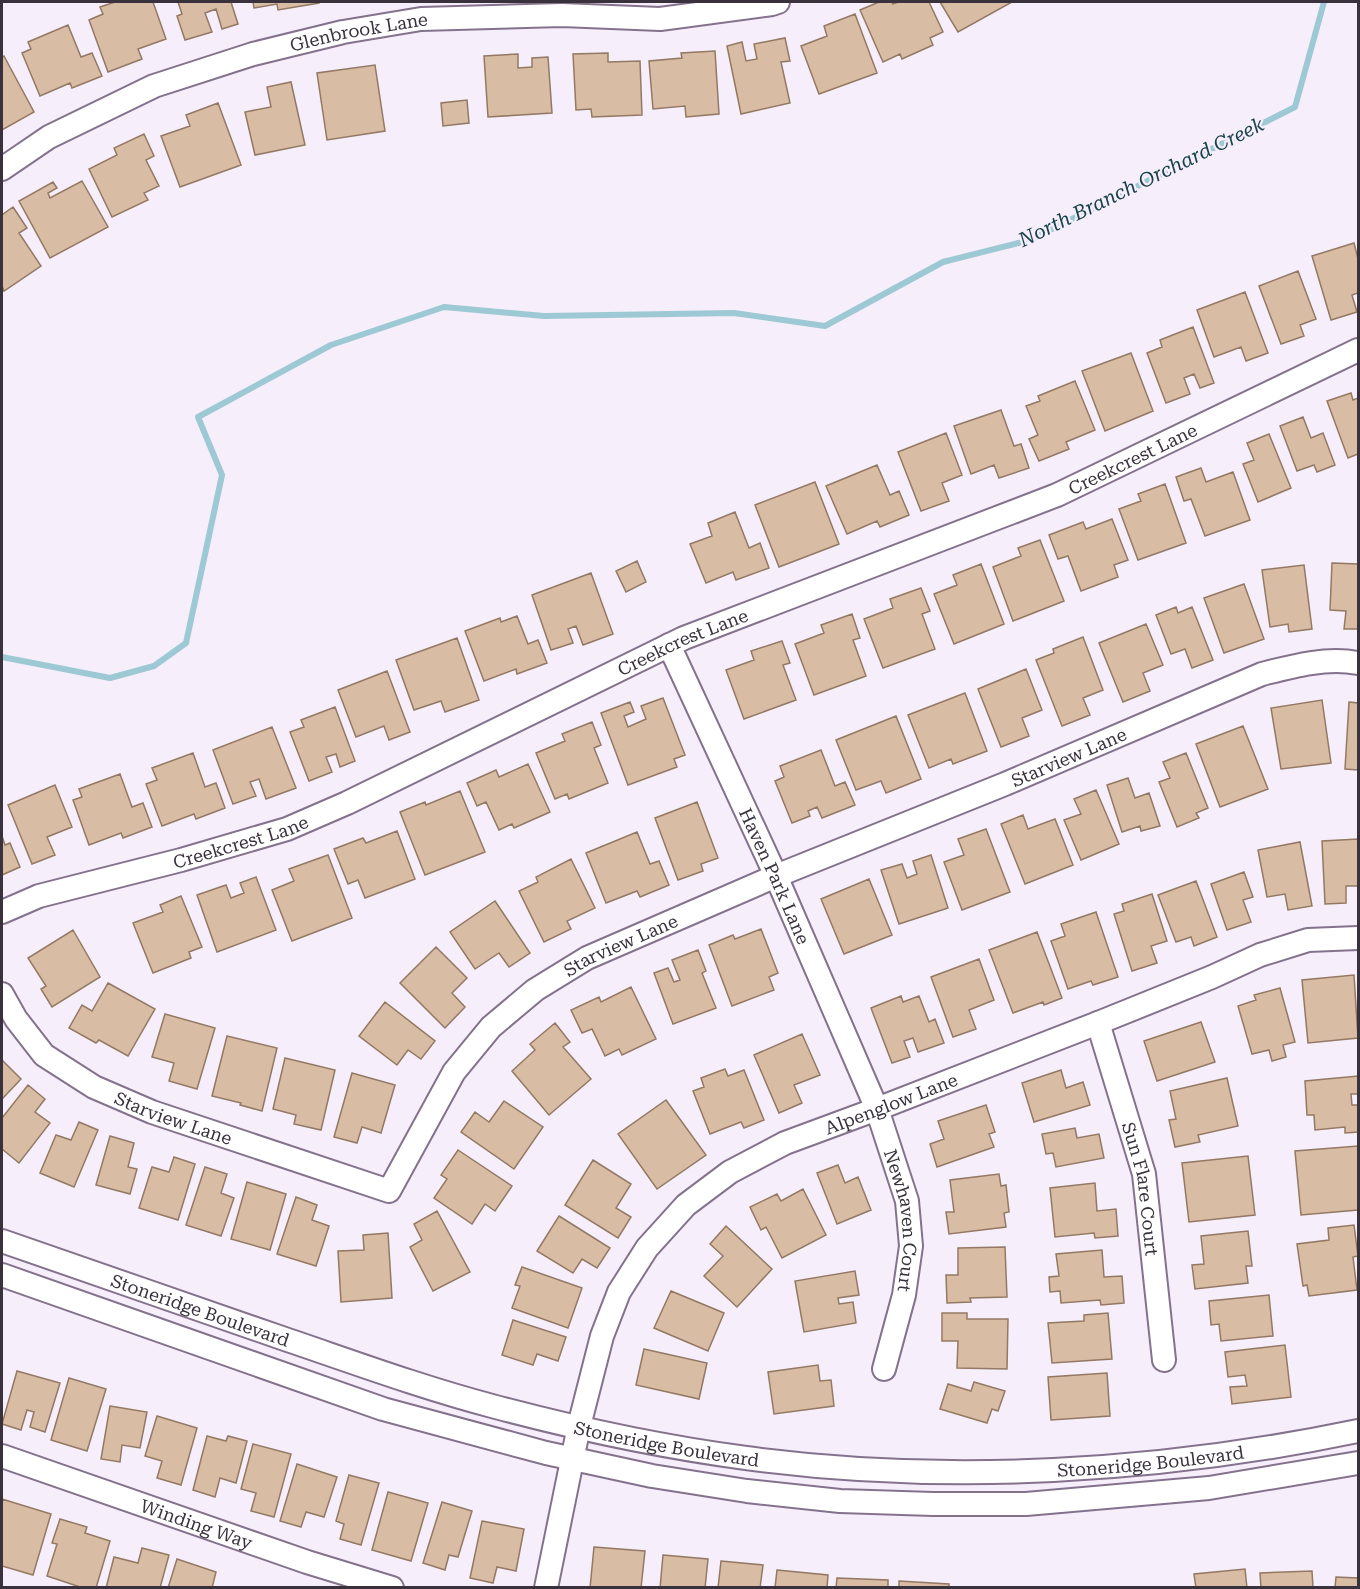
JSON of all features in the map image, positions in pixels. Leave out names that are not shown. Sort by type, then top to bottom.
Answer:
[{"type":"street","name":"Glenbrook Lane","points":[[2,168],[49,136],[154,86],[253,54],[344,32],[420,10],[660,19],[778,2]]},
{"type":"street","name":"Creekcrest Lane","points":[[2,912],[39,896],[181,860],[287,829],[669,645],[1057,495],[1359,350]]},
{"type":"street","name":"Haven Park Lane","points":[[669,645],[776,876],[877,1109]]},
{"type":"street","name":"Starview Lane","points":[[2,994],[16,1019],[44,1055],[94,1087],[152,1112],[389,1191],[454,1072],[491,1028],[536,990],[587,958],[776,876],[1005,784],[1262,674],[1303,663],[1345,660],[1359,663]]},
{"type":"street","name":"Alpenglow Lane","points":[[546,1587],[576,1443],[602,1336],[619,1292],[647,1248],[686,1205],[729,1172],[785,1143],[1098,1023],[1260,955],[1308,940],[1359,938]]},
{"type":"street","name":"Sun Flare Court","points":[[1098,1023],[1144,1174],[1164,1360]]},
{"type":"street","name":"Newhaven Court","points":[[877,1109],[907,1201],[911,1246],[904,1295],[884,1369]]},
{"type":"street","name":"Stoneridge Boulevard","points":[[2,1241],[394,1377],[493,1406],[652,1476],[747,1491],[840,1501],[1026,1504],[1209,1488],[1359,1463]]},
{"type":"street","name":"Stoneridge Boulevard","points":[[2,1275],[383,1409],[490,1439],[656,1444],[748,1458],[841,1467],[1020,1471],[1112,1466],[1295,1444],[1359,1431]]},
{"type":"street","name":"Winding Way","points":[[2,1456],[307,1562],[392,1587]]},
{"type":"building","points":[[115,2],[153,2],[166,39],[138,49],[142,59],[108,72],[89,20],[103,14],[100,7]]},
{"type":"building","points":[[178,2],[231,2],[238,24],[222,29],[216,9],[205,13],[212,32],[185,40],[177,16],[182,14]]},
{"type":"building","points":[[253,2],[319,3],[278,10],[277,4],[254,8]]},
{"type":"building","points":[[879,2],[892,2],[893,4],[929,2],[943,32],[930,38],[933,45],[902,59],[900,54],[883,62],[860,10]]},
{"type":"building","points":[[940,2],[1012,2],[958,32]]},
{"type":"building","points":[[855,14],[877,73],[819,94],[801,46],[827,36],[824,26]]},
{"type":"building","points":[[68,25],[81,57],[92,53],[102,76],[72,88],[70,83],[40,96],[22,53],[31,49],[28,42]]},
{"type":"building","points":[[785,38],[790,61],[781,62],[790,103],[741,114],[727,46],[742,42],[746,61],[757,59],[754,44]]},
{"type":"building","points":[[715,51],[719,114],[686,117],[685,106],[653,109],[649,61],[682,58],[681,53]]},
{"type":"building","points":[[608,53],[608,62],[640,61],[642,115],[592,117],[591,109],[576,110],[573,54]]},
{"type":"building","points":[[518,54],[518,68],[532,67],[532,58],[548,57],[552,113],[488,117],[484,56]]},
{"type":"building","points":[[4,56],[34,112],[2,130],[2,58]]},
{"type":"building","points":[[375,65],[385,131],[327,140],[317,73]]},
{"type":"building","points":[[291,82],[305,145],[255,155],[245,112],[271,107],[267,87]]},
{"type":"building","points":[[467,100],[469,123],[443,126],[441,103]]},
{"type":"building","points":[[218,103],[241,165],[180,187],[161,136],[190,126],[186,115]]},
{"type":"building","points":[[144,134],[154,156],[146,160],[159,186],[144,193],[148,200],[112,217],[89,169],[117,155],[114,148]]},
{"type":"building","points":[[82,181],[108,227],[50,258],[19,201],[53,182],[57,188],[48,193],[50,198]]},
{"type":"building","points":[[13,207],[27,228],[19,233],[41,266],[4,291],[2,286],[2,215]]},
{"type":"building","points":[[1354,243],[1358,259],[1358,293],[1352,295],[1357,312],[1331,320],[1312,256]]},
{"type":"building","points":[[1298,271],[1316,319],[1300,325],[1304,336],[1281,344],[1259,286]]},
{"type":"building","points":[[1245,292],[1268,353],[1246,361],[1241,347],[1214,357],[1197,310]]},
{"type":"building","points":[[1193,327],[1214,383],[1200,388],[1194,374],[1184,378],[1190,394],[1166,403],[1147,353],[1162,347],[1160,340]]},
{"type":"building","points":[[1131,353],[1153,411],[1105,431],[1082,371]]},
{"type":"building","points":[[1075,381],[1095,430],[1066,442],[1069,449],[1039,461],[1029,439],[1038,435],[1026,406],[1040,401],[1038,396]]},
{"type":"building","points":[[1351,393],[1353,400],[1358,398],[1358,454],[1348,458],[1327,401]]},
{"type":"building","points":[[1001,410],[1014,446],[1021,444],[1029,468],[999,478],[994,465],[971,474],[954,426]]},
{"type":"building","points":[[1303,417],[1311,438],[1323,433],[1335,465],[1317,472],[1314,465],[1297,471],[1280,426]]},
{"type":"building","points":[[946,433],[962,475],[942,483],[949,501],[921,511],[898,452]]},
{"type":"building","points":[[1269,434],[1291,488],[1258,502],[1243,464],[1254,460],[1247,443]]},
{"type":"building","points":[[877,465],[890,495],[899,491],[909,515],[880,527],[877,521],[847,534],[826,486]]},
{"type":"building","points":[[1201,468],[1206,482],[1233,472],[1250,520],[1205,536],[1191,499],[1184,501],[1176,477]]},
{"type":"building","points":[[815,482],[839,544],[779,567],[755,505]]},
{"type":"building","points":[[1165,484],[1186,543],[1138,560],[1119,509],[1141,501],[1138,494]]},
{"type":"building","points":[[735,512],[749,548],[760,543],[769,568],[736,580],[733,572],[706,583],[690,544],[712,536],[708,523]]},
{"type":"building","points":[[1112,519],[1128,560],[1114,565],[1118,577],[1081,591],[1068,556],[1058,559],[1049,535],[1083,522],[1086,529]]},
{"type":"building","points":[[1040,540],[1064,601],[1013,621],[993,567],[1021,556],[1018,548]]},
{"type":"building","points":[[637,561],[646,582],[626,592],[616,571]]},
{"type":"building","points":[[1332,563],[1358,564],[1358,629],[1344,629],[1346,611],[1330,610]]},
{"type":"building","points":[[981,564],[1004,624],[954,644],[934,594],[957,585],[953,575]]},
{"type":"building","points":[[1304,565],[1312,629],[1289,632],[1288,624],[1270,627],[1262,570]]},
{"type":"building","points":[[591,573],[613,634],[583,645],[576,626],[568,629],[573,643],[551,650],[532,595]]},
{"type":"building","points":[[1244,584],[1264,639],[1224,653],[1204,598]]},
{"type":"building","points":[[921,588],[930,611],[922,614],[935,649],[883,668],[864,619],[893,608],[890,599]]},
{"type":"building","points":[[1176,607],[1178,613],[1192,607],[1213,660],[1192,668],[1185,649],[1171,654],[1156,615]]},
{"type":"building","points":[[852,614],[860,638],[853,640],[866,676],[814,695],[795,644],[824,633],[821,625]]},
{"type":"building","points":[[517,616],[528,644],[538,640],[547,663],[517,674],[516,669],[484,681],[465,631],[500,618],[501,622]]},
{"type":"building","points":[[1146,624],[1163,665],[1143,673],[1150,691],[1123,702],[1099,643]]},
{"type":"building","points":[[1083,637],[1103,690],[1083,698],[1090,715],[1062,726],[1036,660],[1054,653],[1053,649]]},
{"type":"building","points":[[457,638],[479,700],[445,712],[441,701],[414,710],[396,660]]},
{"type":"building","points":[[782,641],[790,663],[783,665],[796,700],[744,719],[726,670],[754,660],[751,651]]},
{"type":"building","points":[[1026,669],[1042,710],[1022,718],[1029,736],[1001,747],[978,689]]},
{"type":"building","points":[[387,671],[410,732],[389,740],[384,726],[356,737],[338,690]]},
{"type":"building","points":[[965,693],[987,751],[953,764],[951,759],[929,768],[908,715]]},
{"type":"building","points":[[663,698],[685,755],[674,759],[677,767],[628,785],[601,713],[630,702],[634,712],[624,716],[628,727],[646,719],[641,706]]},
{"type":"building","points":[[1322,700],[1331,763],[1281,769],[1271,708]]},
{"type":"building","points":[[1349,702],[1358,703],[1358,770],[1345,769]]},
{"type":"building","points":[[335,707],[355,761],[340,767],[336,754],[326,757],[332,772],[309,781],[290,732],[304,727],[301,720]]},
{"type":"building","points":[[896,716],[921,779],[886,793],[881,781],[856,790],[836,740]]},
{"type":"building","points":[[592,722],[601,745],[594,748],[608,783],[569,799],[567,794],[555,799],[536,753],[565,741],[562,734]]},
{"type":"building","points":[[1243,726],[1268,789],[1220,807],[1196,744]]},
{"type":"building","points":[[272,727],[296,788],[266,799],[259,779],[250,782],[256,796],[233,804],[213,750]]},
{"type":"building","points":[[821,750],[835,786],[845,782],[855,805],[822,818],[817,807],[808,811],[810,816],[792,823],[775,781],[784,777],[780,766]]},
{"type":"building","points":[[193,753],[205,787],[216,783],[225,808],[196,819],[194,814],[162,826],[146,784],[157,780],[152,768]]},
{"type":"building","points":[[1186,753],[1208,808],[1196,813],[1199,818],[1177,827],[1159,782],[1170,778],[1163,762]]},
{"type":"building","points":[[528,764],[550,812],[514,828],[512,824],[499,830],[486,802],[477,806],[467,783],[496,770],[499,777]]},
{"type":"building","points":[[120,774],[132,807],[143,803],[152,827],[123,838],[121,833],[89,845],[73,800],[82,797],[79,789]]},
{"type":"building","points":[[1128,778],[1135,798],[1149,793],[1160,826],[1141,831],[1140,826],[1122,832],[1107,785]]},
{"type":"building","points":[[55,785],[72,827],[47,837],[55,855],[32,864],[8,805]]},
{"type":"building","points":[[1096,790],[1119,844],[1081,860],[1064,820],[1081,814],[1074,799]]},
{"type":"building","points":[[460,791],[485,852],[425,875],[400,812],[425,802],[426,805]]},
{"type":"building","points":[[697,802],[718,858],[701,864],[703,871],[678,880],[655,818]]},
{"type":"building","points":[[1023,815],[1028,829],[1055,819],[1073,865],[1025,884],[1001,824]]},
{"type":"building","points":[[986,829],[1010,892],[962,910],[944,862],[964,855],[958,839]]},
{"type":"building","points":[[397,831],[415,879],[365,898],[358,880],[348,884],[334,849],[363,838],[366,843]]},
{"type":"building","points":[[637,832],[650,864],[659,861],[669,885],[640,897],[637,891],[606,903],[586,853]]},
{"type":"building","points":[[2,836],[5,845],[10,843],[20,867],[2,875]]},
{"type":"building","points":[[1358,839],[1358,886],[1346,886],[1346,903],[1325,904],[1322,841]]},
{"type":"building","points":[[1300,842],[1312,906],[1288,910],[1285,894],[1267,897],[1258,850]]},
{"type":"building","points":[[328,855],[352,918],[292,941],[272,890],[294,881],[289,869]]},
{"type":"building","points":[[931,855],[948,908],[899,924],[881,870],[902,864],[907,878],[917,874],[913,861]]},
{"type":"building","points":[[571,859],[595,908],[567,921],[571,929],[544,942],[519,891],[538,882],[536,877]]},
{"type":"building","points":[[1244,872],[1253,897],[1243,900],[1251,922],[1227,930],[1211,884]]},
{"type":"building","points":[[256,877],[276,930],[217,952],[197,895],[226,885],[231,898],[244,893],[240,883]]},
{"type":"building","points":[[869,879],[892,935],[844,954],[821,899]]},
{"type":"building","points":[[1196,881],[1217,937],[1194,946],[1191,937],[1176,942],[1158,895]]},
{"type":"building","points":[[1152,894],[1167,941],[1151,946],[1157,963],[1132,971],[1114,914],[1124,911],[1122,904]]},
{"type":"building","points":[[181,896],[202,947],[189,952],[191,958],[153,973],[133,923],[163,912],[160,905]]},
{"type":"building","points":[[495,901],[530,953],[509,967],[499,953],[475,969],[450,932]]},
{"type":"building","points":[[1096,912],[1118,977],[1093,985],[1091,981],[1068,989],[1051,941],[1065,936],[1061,924]]},
{"type":"building","points":[[761,929],[778,973],[769,977],[774,990],[732,1006],[709,945],[733,935],[735,939]]},
{"type":"building","points":[[73,930],[100,977],[52,1007],[41,989],[46,986],[28,958]]},
{"type":"building","points":[[1037,932],[1062,998],[1013,1013],[989,950]]},
{"type":"building","points":[[436,947],[467,978],[452,993],[465,1007],[445,1028],[400,983]]},
{"type":"building","points":[[698,950],[706,971],[702,973],[716,1008],[673,1024],[654,973],[668,968],[674,982],[680,980],[672,960]]},
{"type":"building","points":[[979,959],[994,1000],[969,1010],[976,1029],[953,1037],[931,977]]},
{"type":"building","points":[[1354,975],[1358,1038],[1308,1043],[1302,980]]},
{"type":"building","points":[[108,983],[155,1009],[128,1056],[99,1040],[96,1043],[69,1028],[82,1005],[92,1011]]},
{"type":"building","points":[[631,987],[656,1039],[622,1055],[619,1049],[605,1056],[592,1029],[582,1033],[571,1010],[599,997],[601,1002]]},
{"type":"building","points":[[1280,988],[1295,1042],[1283,1045],[1286,1057],[1272,1061],[1269,1050],[1252,1054],[1238,1006],[1256,1000],[1254,995]]},
{"type":"building","points":[[901,996],[903,1002],[919,996],[929,1022],[935,1019],[944,1043],[918,1052],[913,1038],[904,1041],[910,1057],[892,1063],[871,1008]]},
{"type":"building","points":[[385,1002],[435,1041],[421,1059],[408,1050],[397,1065],[359,1036]]},
{"type":"building","points":[[165,1014],[215,1028],[197,1089],[169,1081],[174,1063],[152,1057]]},
{"type":"building","points":[[1201,1022],[1215,1062],[1157,1081],[1144,1041]]},
{"type":"building","points":[[555,1023],[570,1042],[563,1047],[591,1079],[549,1115],[512,1071],[535,1050],[530,1044]]},
{"type":"building","points":[[802,1034],[820,1075],[794,1085],[802,1103],[779,1113],[754,1055]]},
{"type":"building","points":[[227,1036],[277,1048],[262,1111],[212,1096]]},
{"type":"building","points":[[285,1058],[335,1070],[321,1130],[294,1124],[296,1115],[273,1109]]},
{"type":"building","points":[[2,1060],[21,1079],[2,1099]]},
{"type":"building","points":[[725,1069],[728,1076],[744,1070],[764,1120],[744,1128],[741,1122],[710,1134],[693,1091],[704,1087],[701,1078]]},
{"type":"building","points":[[1061,1070],[1066,1088],[1083,1082],[1090,1105],[1034,1122],[1022,1083]]},
{"type":"building","points":[[352,1073],[395,1085],[381,1133],[362,1127],[357,1143],[334,1137]]},
{"type":"building","points":[[1358,1076],[1358,1094],[1351,1094],[1352,1105],[1358,1105],[1358,1132],[1345,1133],[1345,1127],[1315,1130],[1314,1115],[1307,1115],[1305,1081]]},
{"type":"building","points":[[1227,1078],[1238,1126],[1198,1135],[1200,1142],[1175,1147],[1169,1120],[1176,1119],[1170,1091]]},
{"type":"building","points":[[28,1085],[45,1099],[35,1112],[50,1123],[19,1163],[2,1149],[2,1118]]},
{"type":"building","points":[[666,1100],[706,1155],[657,1189],[618,1134]]},
{"type":"building","points":[[504,1101],[543,1127],[514,1169],[461,1132],[475,1112],[489,1122]]},
{"type":"building","points":[[986,1105],[995,1132],[989,1134],[994,1147],[937,1167],[930,1144],[944,1139],[938,1121]]},
{"type":"building","points":[[79,1122],[98,1130],[74,1187],[40,1173],[56,1135],[71,1140]]},
{"type":"building","points":[[1075,1128],[1077,1138],[1099,1134],[1104,1158],[1056,1167],[1053,1153],[1046,1154],[1042,1134]]},
{"type":"building","points":[[110,1136],[134,1143],[128,1167],[137,1169],[130,1194],[96,1185]]},
{"type":"building","points":[[1358,1146],[1358,1210],[1301,1215],[1295,1151]]},
{"type":"building","points":[[458,1150],[512,1186],[495,1211],[485,1204],[472,1224],[434,1198],[447,1179],[441,1175]]},
{"type":"building","points":[[1248,1156],[1255,1215],[1189,1222],[1182,1163]]},
{"type":"building","points":[[174,1157],[195,1164],[178,1220],[139,1208],[152,1167],[169,1172]]},
{"type":"building","points":[[593,1160],[631,1184],[616,1208],[631,1217],[618,1238],[565,1205]]},
{"type":"building","points":[[838,1165],[845,1183],[858,1177],[871,1210],[837,1224],[817,1173]]},
{"type":"building","points":[[205,1167],[227,1174],[221,1193],[234,1198],[221,1236],[186,1225]]},
{"type":"building","points":[[999,1174],[1001,1186],[1006,1185],[1009,1212],[1004,1213],[1006,1227],[949,1234],[946,1212],[954,1212],[950,1180]]},
{"type":"building","points":[[247,1182],[286,1194],[270,1250],[231,1239]]},
{"type":"building","points":[[1095,1183],[1097,1211],[1116,1209],[1118,1236],[1095,1238],[1094,1233],[1055,1237],[1050,1188]]},
{"type":"building","points":[[803,1189],[826,1235],[782,1258],[766,1227],[761,1230],[750,1207],[777,1194],[781,1201]]},
{"type":"building","points":[[296,1197],[317,1205],[312,1220],[329,1226],[316,1266],[277,1254]]},
{"type":"building","points":[[437,1211],[470,1272],[433,1291],[410,1247],[422,1240],[414,1224]]},
{"type":"building","points":[[559,1216],[610,1248],[597,1268],[582,1259],[573,1273],[537,1251]]},
{"type":"building","points":[[1354,1225],[1358,1256],[1353,1257],[1357,1290],[1309,1296],[1307,1285],[1303,1286],[1297,1244],[1329,1240],[1328,1228]]},
{"type":"building","points":[[726,1226],[772,1269],[737,1307],[704,1276],[723,1256],[710,1244]]},
{"type":"building","points":[[1248,1231],[1252,1266],[1246,1266],[1248,1283],[1195,1289],[1192,1265],[1204,1264],[1201,1236]]},
{"type":"building","points":[[388,1233],[392,1298],[341,1302],[338,1251],[364,1250],[363,1235]]},
{"type":"building","points":[[1005,1247],[1007,1297],[970,1298],[971,1302],[947,1303],[946,1275],[958,1275],[958,1248]]},
{"type":"building","points":[[1102,1250],[1104,1277],[1122,1276],[1124,1303],[1101,1305],[1100,1300],[1061,1303],[1060,1291],[1050,1292],[1049,1277],[1059,1276],[1056,1254]]},
{"type":"building","points":[[522,1267],[582,1288],[568,1328],[512,1308],[520,1286],[515,1285]]},
{"type":"building","points":[[855,1271],[859,1295],[838,1298],[839,1304],[853,1302],[856,1323],[804,1332],[795,1281]]},
{"type":"building","points":[[671,1291],[724,1313],[708,1351],[654,1328]]},
{"type":"building","points":[[1269,1295],[1273,1336],[1221,1341],[1219,1324],[1211,1325],[1209,1301]]},
{"type":"building","points":[[942,1313],[967,1313],[967,1319],[1008,1319],[1007,1369],[957,1368],[958,1341],[942,1341]]},
{"type":"building","points":[[1108,1313],[1112,1359],[1052,1363],[1048,1323],[1084,1321],[1084,1315]]},
{"type":"building","points":[[513,1320],[566,1337],[558,1361],[537,1354],[533,1365],[502,1355]]},
{"type":"building","points":[[1285,1345],[1291,1397],[1232,1404],[1230,1387],[1247,1386],[1245,1375],[1228,1377],[1225,1352]]},
{"type":"building","points":[[644,1349],[707,1363],[699,1399],[636,1385]]},
{"type":"building","points":[[818,1365],[820,1381],[831,1380],[834,1406],[774,1414],[768,1372]]},
{"type":"building","points":[[17,1371],[60,1383],[45,1432],[30,1427],[34,1412],[27,1410],[21,1430],[2,1424]]},
{"type":"building","points":[[1107,1373],[1110,1416],[1051,1420],[1048,1377]]},
{"type":"building","points":[[69,1378],[106,1389],[87,1451],[51,1440]]},
{"type":"building","points":[[974,1382],[1005,1391],[998,1411],[992,1409],[987,1423],[940,1409],[948,1384],[971,1391]]},
{"type":"building","points":[[110,1406],[147,1412],[140,1448],[122,1445],[120,1462],[101,1459]]},
{"type":"building","points":[[157,1416],[197,1428],[181,1485],[157,1478],[162,1461],[145,1456]]},
{"type":"building","points":[[207,1436],[226,1441],[228,1436],[247,1441],[236,1483],[220,1478],[215,1497],[193,1490]]},
{"type":"building","points":[[253,1444],[291,1454],[274,1517],[251,1511],[256,1493],[241,1489]]},
{"type":"building","points":[[297,1464],[337,1477],[324,1517],[306,1512],[301,1527],[280,1521]]},
{"type":"building","points":[[349,1475],[379,1483],[361,1545],[340,1539],[344,1524],[336,1521]]},
{"type":"building","points":[[388,1492],[428,1503],[411,1561],[372,1550]]},
{"type":"building","points":[[2,1499],[51,1514],[33,1575],[2,1566]]},
{"type":"building","points":[[442,1502],[472,1511],[458,1557],[449,1555],[445,1570],[423,1563]]},
{"type":"building","points":[[60,1519],[87,1527],[85,1533],[110,1541],[96,1588],[83,1588],[47,1576],[57,1544],[52,1543]]},
{"type":"building","points":[[482,1521],[524,1529],[516,1571],[497,1567],[493,1583],[470,1578]]},
{"type":"building","points":[[594,1547],[645,1551],[641,1588],[590,1588]]},
{"type":"building","points":[[142,1548],[169,1555],[160,1588],[106,1588],[114,1557],[138,1563]]},
{"type":"building","points":[[663,1555],[708,1559],[705,1588],[660,1588]]},
{"type":"building","points":[[177,1559],[216,1572],[212,1588],[168,1588]]},
{"type":"building","points":[[721,1561],[763,1565],[760,1588],[718,1588]]},
{"type":"building","points":[[1245,1569],[1247,1588],[1196,1588],[1194,1574]]},
{"type":"building","points":[[777,1570],[828,1575],[827,1588],[775,1588]]},
{"type":"building","points":[[1312,1571],[1313,1588],[1261,1588],[1260,1573]]},
{"type":"building","points":[[1336,1577],[1358,1578],[1358,1588],[1335,1588]]},
{"type":"building","points":[[837,1578],[888,1580],[888,1588],[836,1588]]},
{"type":"building","points":[[899,1581],[949,1584],[949,1588],[899,1588]]},
{"type":"waterway","name":"North Branch Orchard Creek","points":[[2,657],[110,678],[154,666],[186,643],[222,475],[198,417],[331,345],[444,307],[544,316],[734,313],[825,326],[943,262],[1030,240],[1295,107],[1324,2]]}]
